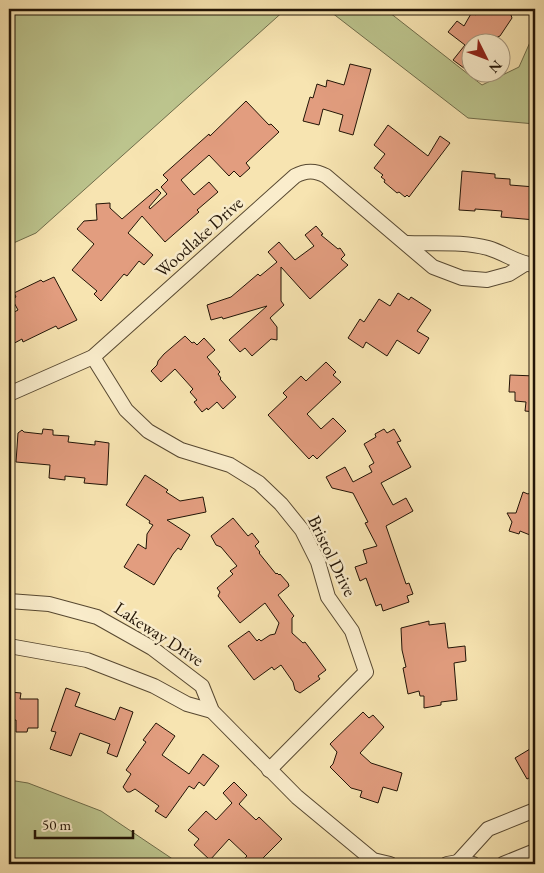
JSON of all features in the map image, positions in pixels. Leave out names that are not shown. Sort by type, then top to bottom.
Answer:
[{"type":"street","name":"Woodlake Drive","points":[[9,394],[93,356],[295,176],[302,172],[318,172],[326,176],[433,267],[462,278],[487,280],[509,274],[530,264]]},
{"type":"street","name":"Woodlake Drive","points":[[407,244],[459,244],[488,248],[530,264]]},
{"type":"street","name":"Bristol Drive","points":[[93,356],[126,410],[148,431],[181,450],[230,465],[258,483],[282,504],[302,530],[318,562],[328,597],[352,630],[366,672],[270,770]]},
{"type":"street","name":"Lakeway Drive","points":[[9,601],[49,604],[97,617],[152,648],[202,686],[212,710],[298,797],[373,860],[390,864]]},
{"type":"street","points":[[9,646],[87,660],[154,686],[188,704],[212,710]]},
{"type":"street","points":[[452,863],[488,829],[535,810]]},
{"type":"street","points":[[503,864],[535,851]]},
{"type":"street","points":[[452,863],[473,864]]},
{"type":"green space","points":[[9,9],[286,9],[36,233],[9,245]]},
{"type":"green space","points":[[327,9],[385,9],[462,69],[462,82],[478,82],[482,85],[488,82],[512,82],[512,70],[519,67],[535,31],[535,124],[468,118]]},
{"type":"green space","points":[[9,780],[28,783],[101,811],[180,864],[9,864]]},
{"type":"building","points":[[479,9],[514,9],[511,15],[512,18],[503,32],[462,32],[462,43],[448,32],[457,21],[464,26],[472,12],[476,15]]},
{"type":"building","points":[[462,49],[462,67],[453,60]]},
{"type":"building","points":[[350,64],[371,69],[353,135],[339,131],[343,115],[323,109],[319,125],[303,121],[310,97],[313,98],[317,84],[326,87],[327,80],[344,85]]},
{"type":"building","points":[[246,101],[269,125],[271,124],[279,132],[246,163],[250,168],[240,177],[234,171],[229,176],[209,155],[181,180],[194,195],[209,182],[218,192],[197,210],[199,212],[165,242],[142,216],[128,233],[153,255],[144,265],[139,261],[127,276],[124,274],[101,301],[94,294],[97,291],[72,270],[94,244],[77,229],[84,221],[97,220],[96,204],[110,203],[110,208],[122,219],[157,189],[161,193],[149,207],[150,209],[167,194],[161,187],[168,180],[163,175],[209,134],[210,136]]},
{"type":"building","points":[[388,125],[428,156],[440,136],[450,143],[409,197],[407,195],[405,197],[399,192],[397,193],[384,182],[385,180],[381,177],[383,175],[374,168],[385,154],[374,145]]},
{"type":"building","points":[[462,171],[495,174],[495,178],[510,179],[510,185],[535,187],[535,220],[501,217],[502,211],[459,210]]},
{"type":"building","points":[[316,226],[323,234],[321,235],[338,249],[340,248],[345,255],[341,259],[348,265],[310,299],[281,267],[281,301],[284,305],[270,318],[277,327],[277,340],[271,339],[252,356],[245,348],[240,352],[229,340],[267,306],[223,319],[222,317],[211,320],[207,305],[231,297],[258,274],[260,276],[277,262],[268,252],[279,242],[295,260],[314,246],[305,235]]},
{"type":"building","points":[[54,277],[77,320],[58,329],[56,326],[23,342],[22,339],[9,346],[9,315],[18,310],[12,299],[16,297],[14,293],[41,280],[43,282]]},
{"type":"building","points":[[398,293],[409,300],[411,297],[431,310],[417,331],[429,338],[419,354],[397,340],[387,356],[366,342],[363,348],[348,338],[360,319],[364,322],[379,299],[390,306]]},
{"type":"building","points":[[185,336],[197,345],[204,338],[215,350],[207,357],[220,372],[218,374],[220,379],[236,397],[223,409],[217,402],[208,410],[207,408],[202,412],[194,402],[197,400],[190,392],[193,389],[175,369],[161,382],[151,371],[164,354]]},
{"type":"building","points":[[326,362],[336,372],[333,375],[341,382],[307,414],[321,429],[333,418],[346,431],[317,459],[313,455],[309,459],[268,415],[287,397],[283,393],[301,376],[306,381]]},
{"type":"building","points":[[510,375],[535,376],[535,412],[525,411],[526,402],[515,401],[515,392],[509,392]]},
{"type":"building","points":[[43,429],[53,430],[53,435],[69,436],[68,442],[95,445],[95,441],[109,443],[107,485],[84,483],[85,478],[65,476],[65,480],[49,478],[50,465],[16,462],[18,433],[22,430],[24,432],[42,434]]},
{"type":"building","points":[[384,429],[387,433],[394,429],[401,441],[397,442],[411,467],[381,483],[393,505],[406,498],[413,511],[386,526],[406,584],[409,583],[413,594],[407,596],[409,602],[383,611],[381,604],[376,606],[366,578],[360,581],[355,567],[367,563],[363,550],[377,546],[365,523],[368,522],[353,493],[332,488],[326,477],[345,467],[353,482],[372,472],[369,466],[374,463],[364,444],[376,437],[375,434]]},
{"type":"building","points":[[145,475],[168,490],[166,492],[180,501],[203,497],[206,512],[167,520],[190,535],[181,550],[178,548],[173,554],[154,585],[124,567],[138,544],[146,549],[147,534],[153,525],[126,505]]},
{"type":"building","points":[[535,490],[535,537],[520,531],[519,534],[509,531],[512,522],[507,513],[516,513],[523,492],[528,494]]},
{"type":"building","points":[[233,518],[248,536],[252,533],[259,542],[255,546],[259,553],[276,574],[280,574],[288,583],[289,586],[278,595],[294,616],[292,618],[292,633],[303,643],[305,642],[326,670],[318,676],[320,679],[300,693],[295,690],[293,682],[281,665],[274,670],[272,667],[254,680],[228,646],[249,631],[257,641],[259,639],[261,641],[275,634],[279,623],[265,603],[240,623],[218,596],[220,592],[217,588],[233,574],[230,571],[237,566],[221,547],[216,545],[211,536]]},
{"type":"building","points":[[429,621],[429,625],[445,623],[448,648],[465,646],[466,661],[454,663],[457,700],[441,702],[441,705],[424,708],[424,696],[420,696],[419,691],[408,694],[403,668],[406,667],[402,650],[401,628]]},
{"type":"building","points":[[66,688],[80,693],[75,706],[115,720],[120,707],[133,712],[117,757],[107,753],[110,744],[80,733],[71,756],[50,749],[56,732],[51,731]]},
{"type":"building","points":[[9,692],[21,693],[20,699],[38,699],[38,728],[28,728],[27,732],[16,732],[16,720],[9,720]]},
{"type":"building","points":[[363,712],[369,718],[373,715],[384,727],[360,753],[371,763],[402,773],[397,791],[383,787],[378,803],[360,797],[362,791],[351,788],[330,767],[337,752],[330,744]]},
{"type":"building","points":[[156,723],[175,736],[162,755],[189,774],[203,754],[219,766],[204,786],[199,782],[194,789],[189,786],[166,818],[155,811],[159,806],[135,789],[127,792],[123,787],[131,774],[126,770],[146,742],[143,740]]},
{"type":"building","points":[[535,746],[535,775],[527,779],[515,758]]},
{"type":"building","points":[[234,782],[247,795],[239,804],[256,820],[259,817],[282,839],[257,864],[239,864],[247,856],[229,839],[210,860],[194,845],[199,839],[188,830],[206,811],[216,820],[232,803],[223,793]]}]
